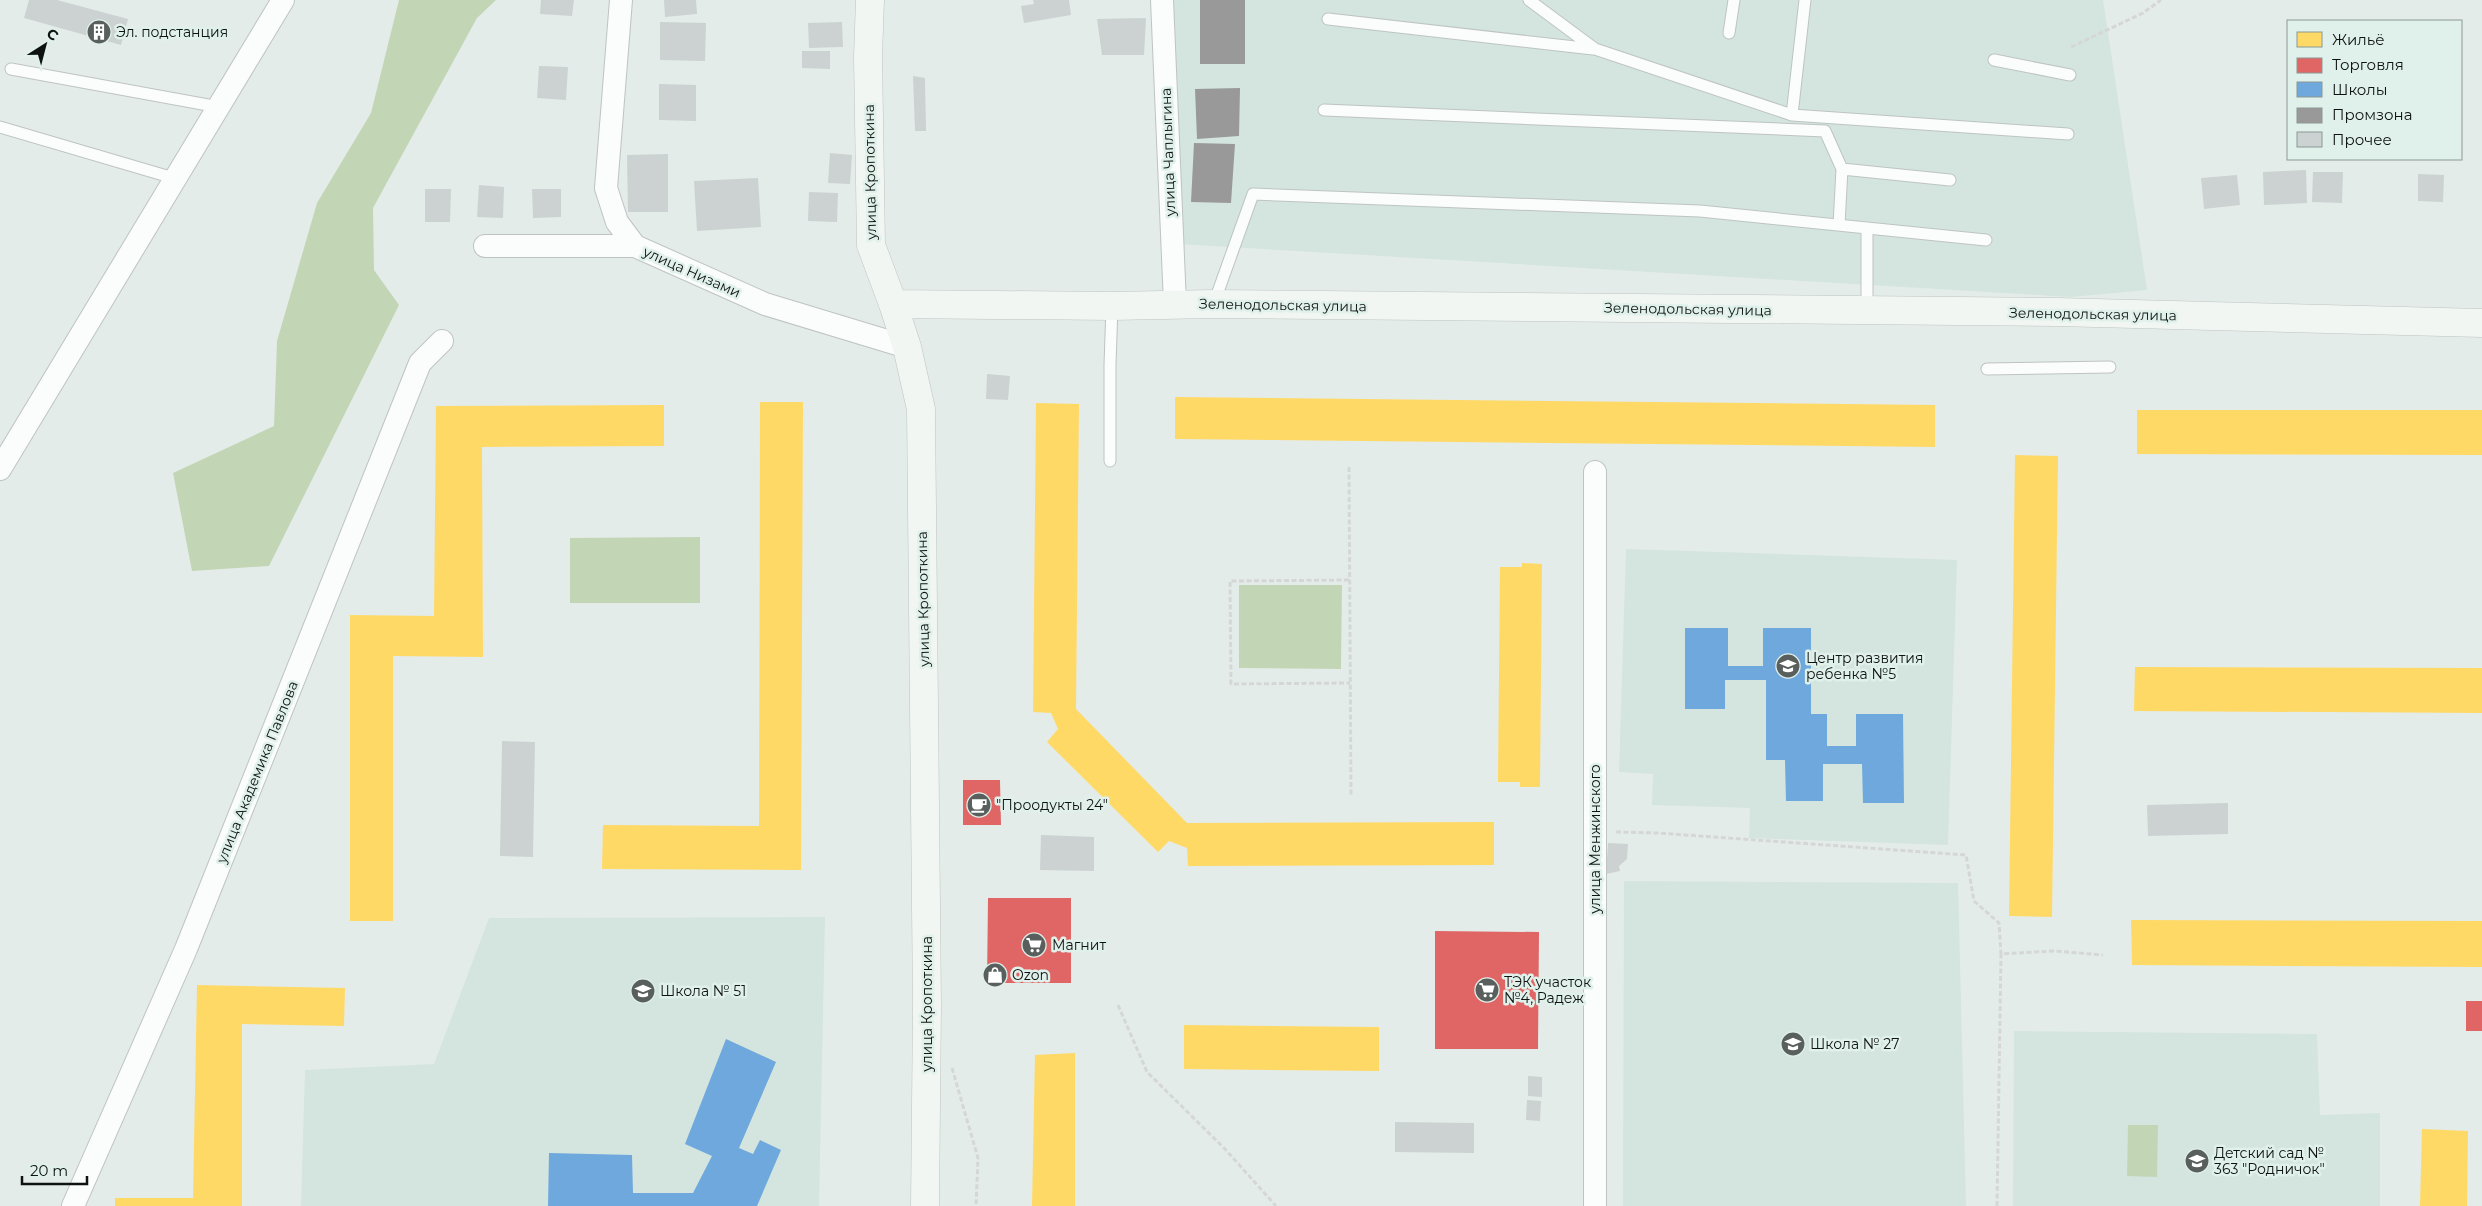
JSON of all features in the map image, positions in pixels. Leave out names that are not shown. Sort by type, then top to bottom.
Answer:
[{"type":"street","name":"улица Низами","points":[[622,0],[606,188],[616,222],[635,246],[765,304],[906,347]]},
{"type":"street","name":"улица Кропоткина","points":[[870,0],[868,57],[870,245],[893,304],[921,409],[928,1005],[925,1206]]},
{"type":"street","name":"улица Чаплыгина","points":[[1162,0],[1175,304]]},
{"type":"street","points":[[0,469],[177,179],[280,1]]},
{"type":"street","points":[[485,246],[635,246]]},
{"type":"street","name":"Зеленодольская улица","points":[[893,304],[1112,306],[1213,304],[2057,312],[2482,323]]},
{"type":"street","name":"улица Академика Павлова","points":[[73,1206],[186,949],[420,363],[442,341]]},
{"type":"street","name":"улица Менжинского","points":[[1595,472],[1596,1206]]},
{"type":"lane","points":[[1528,0],[1595,49]]},
{"type":"lane","points":[[1729,32],[1734,0]]},
{"type":"lane","points":[[1792,114],[1805,0]]},
{"type":"lane","points":[[1328,19],[1595,49],[1792,114],[2068,134]]},
{"type":"lane","points":[[1994,60],[2070,75]]},
{"type":"lane","points":[[11,69],[219,107]]},
{"type":"lane","points":[[1324,110],[1825,131],[1842,168],[1839,225]]},
{"type":"lane","points":[[0,127],[177,179]]},
{"type":"lane","points":[[1842,168],[1950,180]]},
{"type":"lane","points":[[1213,304],[1253,194],[1700,211],[1986,240]]},
{"type":"lane","points":[[1866,228],[1867,311]]},
{"type":"lane","points":[[1110,461],[1112,306]]},
{"type":"lane","points":[[1988,369],[2110,366]]},
{"type":"path","points":[[2071,47],[2143,13],[2161,0]]},
{"type":"path","points":[[1349,467],[1351,796]]},
{"type":"path","points":[[1349,580],[1230,581],[1230,618],[1231,684],[1350,683]]},
{"type":"path","points":[[1595,832],[1658,833],[1966,855],[1974,901],[1999,924],[2001,954],[1997,1206]]},
{"type":"path","points":[[2001,954],[2054,951],[2103,955]]},
{"type":"path","points":[[1118,1006],[1147,1072],[1225,1148],[1276,1206]]},
{"type":"path","points":[[950,1059],[978,1158],[976,1206]]},
{"type":"shaded area","points":[[1169,0],[2103,0],[2147,290],[2071,297],[1179,244]]},
{"type":"shaded area","name":"Центр развития ребенка №5","points":[[1626,549],[1957,560],[1948,845],[1749,838],[1750,808],[1652,805],[1653,774],[1619,772]]},
{"type":"shaded area","name":"Школа № 27","points":[[1624,881],[1958,883],[1966,1206],[1623,1206]]},
{"type":"shaded area","name":"Школа № 51","points":[[825,917],[819,1206],[301,1206],[305,1070],[434,1064],[489,918]]},
{"type":"shaded area","name":"Детский сад № 363 \"Родничок\"","points":[[2014,1031],[2317,1034],[2320,1115],[2380,1113],[2380,1206],[2013,1206]]},
{"type":"green space","points":[[399,0],[496,0],[477,18],[373,208],[374,270],[399,305],[269,566],[192,571],[173,473],[274,426],[277,341],[317,203],[371,113]]},
{"type":"green space","points":[[700,537],[700,603],[570,603],[570,538]]},
{"type":"green space","points":[[1239,585],[1342,585],[1341,669],[1239,668]]},
{"type":"green space","points":[[2128,1125],[2158,1125],[2157,1177],[2127,1176]]},
{"type":"building: Жильё","points":[[1175,397],[1935,405],[1935,447],[1175,439]]},
{"type":"building: Жильё","points":[[760,402],[803,402],[801,870],[602,869],[603,825],[759,826]]},
{"type":"building: Жильё","points":[[1036,403],[1079,404],[1076,709],[1187,823],[1494,822],[1494,865],[1188,866],[1187,848],[1169,841],[1158,852],[1047,742],[1058,729],[1051,713],[1033,712]]},
{"type":"building: Жильё","points":[[664,405],[664,446],[482,447],[483,657],[393,656],[393,921],[350,921],[350,615],[434,616],[436,406]]},
{"type":"building: Жильё","points":[[2137,410],[2482,410],[2482,455],[2137,454]]},
{"type":"building: Жильё","points":[[2015,455],[2058,456],[2052,917],[2009,916]]},
{"type":"building: Жильё","points":[[1522,563],[1542,564],[1540,787],[1520,787],[1520,782],[1498,782],[1500,567],[1522,567]]},
{"type":"building: Жильё","points":[[2135,667],[2482,668],[2482,713],[2134,711]]},
{"type":"building: Жильё","points":[[2131,920],[2482,921],[2482,967],[2132,965]]},
{"type":"building: Жильё","points":[[197,985],[345,988],[344,1026],[242,1024],[242,1206],[115,1206],[115,1198],[193,1198]]},
{"type":"building: Жильё","points":[[1184,1025],[1379,1027],[1379,1071],[1184,1069]]},
{"type":"building: Жильё","points":[[1075,1053],[1075,1206],[1032,1206],[1035,1055]]},
{"type":"building: Жильё","points":[[2422,1129],[2468,1131],[2467,1206],[2420,1206]]},
{"type":"building: Торговля","points":[[963,780],[1000,780],[1001,825],[963,825]]},
{"type":"building: Торговля","points":[[988,898],[1071,898],[1071,983],[987,983]]},
{"type":"building: Торговля","name":"ТЭК участок №4, Радеж","points":[[1435,931],[1539,932],[1538,1049],[1435,1049]]},
{"type":"building: Торговля","points":[[2466,1001],[2482,1001],[2482,1031],[2466,1031]]},
{"type":"building: Школы","points":[[1685,628],[1728,628],[1728,666],[1763,666],[1763,628],[1811,628],[1811,714],[1827,714],[1827,746],[1856,746],[1856,714],[1903,714],[1904,803],[1863,803],[1862,764],[1823,764],[1823,801],[1786,801],[1785,760],[1766,760],[1766,680],[1725,680],[1725,709],[1685,709]]},
{"type":"building: Школы","points":[[726,1039],[776,1062],[739,1148],[753,1154],[760,1140],[781,1150],[757,1206],[548,1206],[549,1153],[632,1155],[633,1193],[693,1193],[712,1156],[685,1144]]},
{"type":"building: Промзона","points":[[1200,0],[1245,0],[1245,64],[1200,64]]},
{"type":"building: Промзона","points":[[1240,88],[1239,136],[1197,139],[1195,89]]},
{"type":"building: Промзона","points":[[1194,143],[1235,144],[1231,203],[1191,202]]},
{"type":"building: Прочее","name":"Эл. подстанция","points":[[29,0],[57,0],[128,19],[121,45],[24,18]]},
{"type":"building: Прочее","points":[[541,0],[574,0],[572,16],[540,14]]},
{"type":"building: Прочее","points":[[664,0],[696,0],[697,14],[665,17]]},
{"type":"building: Прочее","points":[[1033,0],[1069,0],[1071,15],[1024,23],[1021,6],[1034,4]]},
{"type":"building: Прочее","points":[[1146,18],[1144,55],[1102,55],[1097,19]]},
{"type":"building: Прочее","points":[[660,22],[706,23],[705,61],[660,60]]},
{"type":"building: Прочее","points":[[842,22],[843,47],[809,48],[808,23]]},
{"type":"building: Прочее","points":[[802,51],[830,51],[830,69],[802,68]]},
{"type":"building: Прочее","points":[[539,66],[568,67],[566,100],[537,98]]},
{"type":"building: Прочее","points":[[913,76],[925,78],[926,131],[915,131]]},
{"type":"building: Прочее","points":[[659,84],[696,85],[696,121],[659,120]]},
{"type":"building: Прочее","points":[[830,153],[852,155],[850,184],[828,183]]},
{"type":"building: Прочее","points":[[668,154],[668,212],[628,212],[627,155]]},
{"type":"building: Прочее","points":[[2306,170],[2307,203],[2264,205],[2263,172]]},
{"type":"building: Прочее","points":[[2313,172],[2343,172],[2342,203],[2312,202]]},
{"type":"building: Прочее","points":[[2418,174],[2444,175],[2443,202],[2418,201]]},
{"type":"building: Прочее","points":[[2237,175],[2240,205],[2204,209],[2201,178]]},
{"type":"building: Прочее","points":[[758,178],[761,227],[697,231],[694,181]]},
{"type":"building: Прочее","points":[[479,185],[504,187],[503,218],[477,217]]},
{"type":"building: Прочее","points":[[425,189],[451,189],[450,222],[425,222]]},
{"type":"building: Прочее","points":[[532,189],[561,189],[561,217],[533,218]]},
{"type":"building: Прочее","points":[[809,192],[838,193],[837,222],[808,221]]},
{"type":"building: Прочее","points":[[987,374],[1010,376],[1008,400],[986,399]]},
{"type":"building: Прочее","points":[[502,741],[535,742],[533,857],[500,856]]},
{"type":"building: Прочее","points":[[2228,803],[2228,834],[2148,836],[2147,805]]},
{"type":"building: Прочее","points":[[1041,835],[1094,837],[1094,871],[1040,870]]},
{"type":"building: Прочее","points":[[1608,843],[1628,844],[1627,859],[1619,866],[1620,871],[1606,874]]},
{"type":"building: Прочее","points":[[1528,1076],[1542,1077],[1542,1097],[1528,1096]]},
{"type":"building: Прочее","points":[[1527,1100],[1541,1101],[1540,1121],[1526,1120]]},
{"type":"building: Прочее","points":[[1395,1122],[1474,1123],[1474,1153],[1395,1152]]},
{"type":"place","name":"Эл. подстанция","points":[[99,32]]},
{"type":"place","name":"Центр развития ребенка №5","points":[[1788,666]]},
{"type":"place","name":"\"Проодукты 24\"","points":[[979,805]]},
{"type":"place","name":"Магнит","points":[[1034,945]]},
{"type":"place","name":"Ozon","points":[[995,975]]},
{"type":"place","name":"ТЭК участок №4, Радеж","points":[[1487,990]]},
{"type":"place","name":"Школа № 51","points":[[643,991]]},
{"type":"place","name":"Школа № 27","points":[[1793,1044]]},
{"type":"place","name":"Детский сад № 363 \"Родничок\"","points":[[2197,1161]]}]
